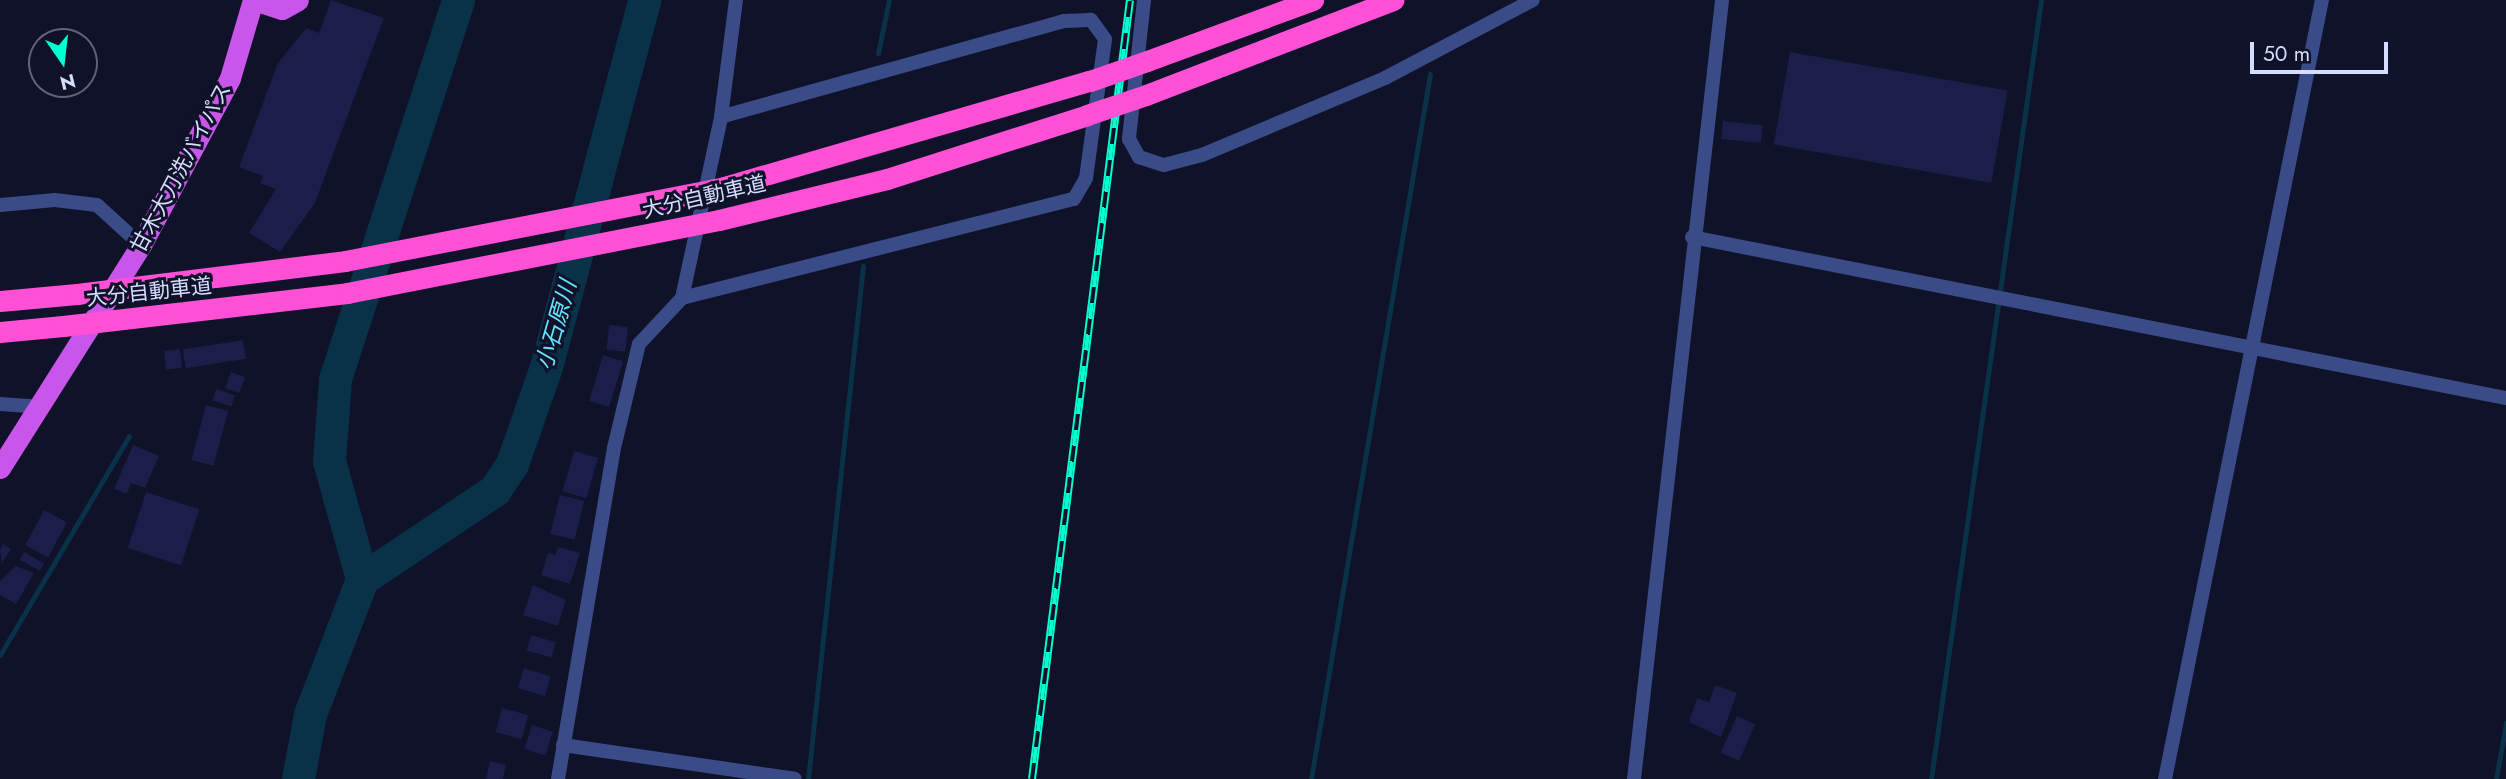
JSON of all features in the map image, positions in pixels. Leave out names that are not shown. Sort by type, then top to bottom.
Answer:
[{"type":"highway","points":[[253,0],[282,9],[298,0]]},
{"type":"highway","name":"甘木大刀洗バイパス","points":[[0,468],[141,246],[230,78],[253,0]]},
{"type":"highway","name":"大分自動車道","points":[[0,301],[345,261],[724,187],[1090,81],[1313,0]]},
{"type":"highway","name":"大分自動車道","points":[[0,332],[347,293],[719,220],[887,179],[1087,115],[1394,0]]},
{"type":"street","points":[[558,779],[597,523],[639,344],[682,298],[722,117],[736,0]]},
{"type":"street","points":[[1144,0],[1129,139],[1139,157],[1164,165],[1202,155],[1385,78],[1533,0]]},
{"type":"street","points":[[1634,779],[1692,237],[1722,0]]},
{"type":"street","points":[[2165,779],[2322,0]]},
{"type":"street","points":[[682,298],[1074,200],[1086,178],[1105,39],[1091,20],[1064,21],[722,117]]},
{"type":"street","points":[[0,205],[55,200],[97,205],[141,246]]},
{"type":"street","points":[[1692,237],[2506,397]]},
{"type":"street","points":[[0,404],[39,407]]},
{"type":"street","points":[[563,745],[795,779]]},
{"type":"building","points":[[331,0],[384,18],[315,203],[280,252],[249,233],[276,189],[260,183],[263,176],[239,167],[278,63],[306,28],[319,33]]},
{"type":"building","points":[[1790,52],[2008,90],[1991,183],[1774,145]]},
{"type":"building","points":[[1723,121],[1763,125],[1761,143],[1721,139]]},
{"type":"building","points":[[609,325],[628,327],[625,352],[606,350]]},
{"type":"building","points":[[243,340],[246,359],[186,368],[183,350]]},
{"type":"building","points":[[180,349],[182,368],[166,370],[164,351]]},
{"type":"building","points":[[603,355],[623,361],[609,407],[589,401]]},
{"type":"building","points":[[231,372],[245,377],[239,393],[225,388]]},
{"type":"building","points":[[216,389],[235,395],[231,407],[212,400]]},
{"type":"building","points":[[206,405],[228,411],[213,466],[191,460]]},
{"type":"building","points":[[133,445],[159,456],[145,488],[131,483],[127,494],[114,489]]},
{"type":"building","points":[[574,451],[598,458],[586,498],[562,491]]},
{"type":"building","points":[[146,492],[199,509],[181,565],[128,548]]},
{"type":"building","points":[[560,495],[584,501],[575,540],[550,534]]},
{"type":"building","points":[[44,510],[67,522],[48,558],[25,545]]},
{"type":"building","points":[[3,544],[11,549],[2,563],[0,550]]},
{"type":"building","points":[[558,547],[580,553],[570,584],[541,575],[548,553],[555,555]]},
{"type":"building","points":[[24,552],[44,563],[40,571],[20,560]]},
{"type":"building","points":[[16,566],[34,573],[16,604],[0,595],[0,581]]},
{"type":"building","points":[[533,585],[566,600],[558,626],[523,615]]},
{"type":"building","points":[[531,635],[556,642],[552,658],[527,650]]},
{"type":"building","points":[[524,668],[551,676],[545,696],[518,688]]},
{"type":"building","points":[[1715,685],[1737,693],[1721,737],[1689,722],[1697,698],[1709,702]]},
{"type":"building","points":[[502,708],[528,715],[522,739],[496,732]]},
{"type":"building","points":[[1737,716],[1755,724],[1739,761],[1721,753]]},
{"type":"building","points":[[532,725],[553,732],[545,756],[524,749]]},
{"type":"building","points":[[490,761],[506,765],[503,779],[486,779]]},
{"type":"waterway","name":"小石原川","points":[[362,579],[329,461],[335,379],[458,0]]},
{"type":"waterway","name":"小石原川","points":[[298,779],[310,714],[362,579],[495,490],[512,464],[546,367],[644,0]]},
{"type":"waterway","points":[[878,53],[889,0]]},
{"type":"waterway","points":[[1931,779],[2041,0]]},
{"type":"waterway","points":[[1311,779],[1430,74]]},
{"type":"waterway","points":[[808,779],[863,266]]},
{"type":"waterway","points":[[0,655],[129,436]]},
{"type":"waterway","points":[[2496,779],[2506,723]]},
{"type":"railway","points":[[1032,779],[1130,0]]}]
